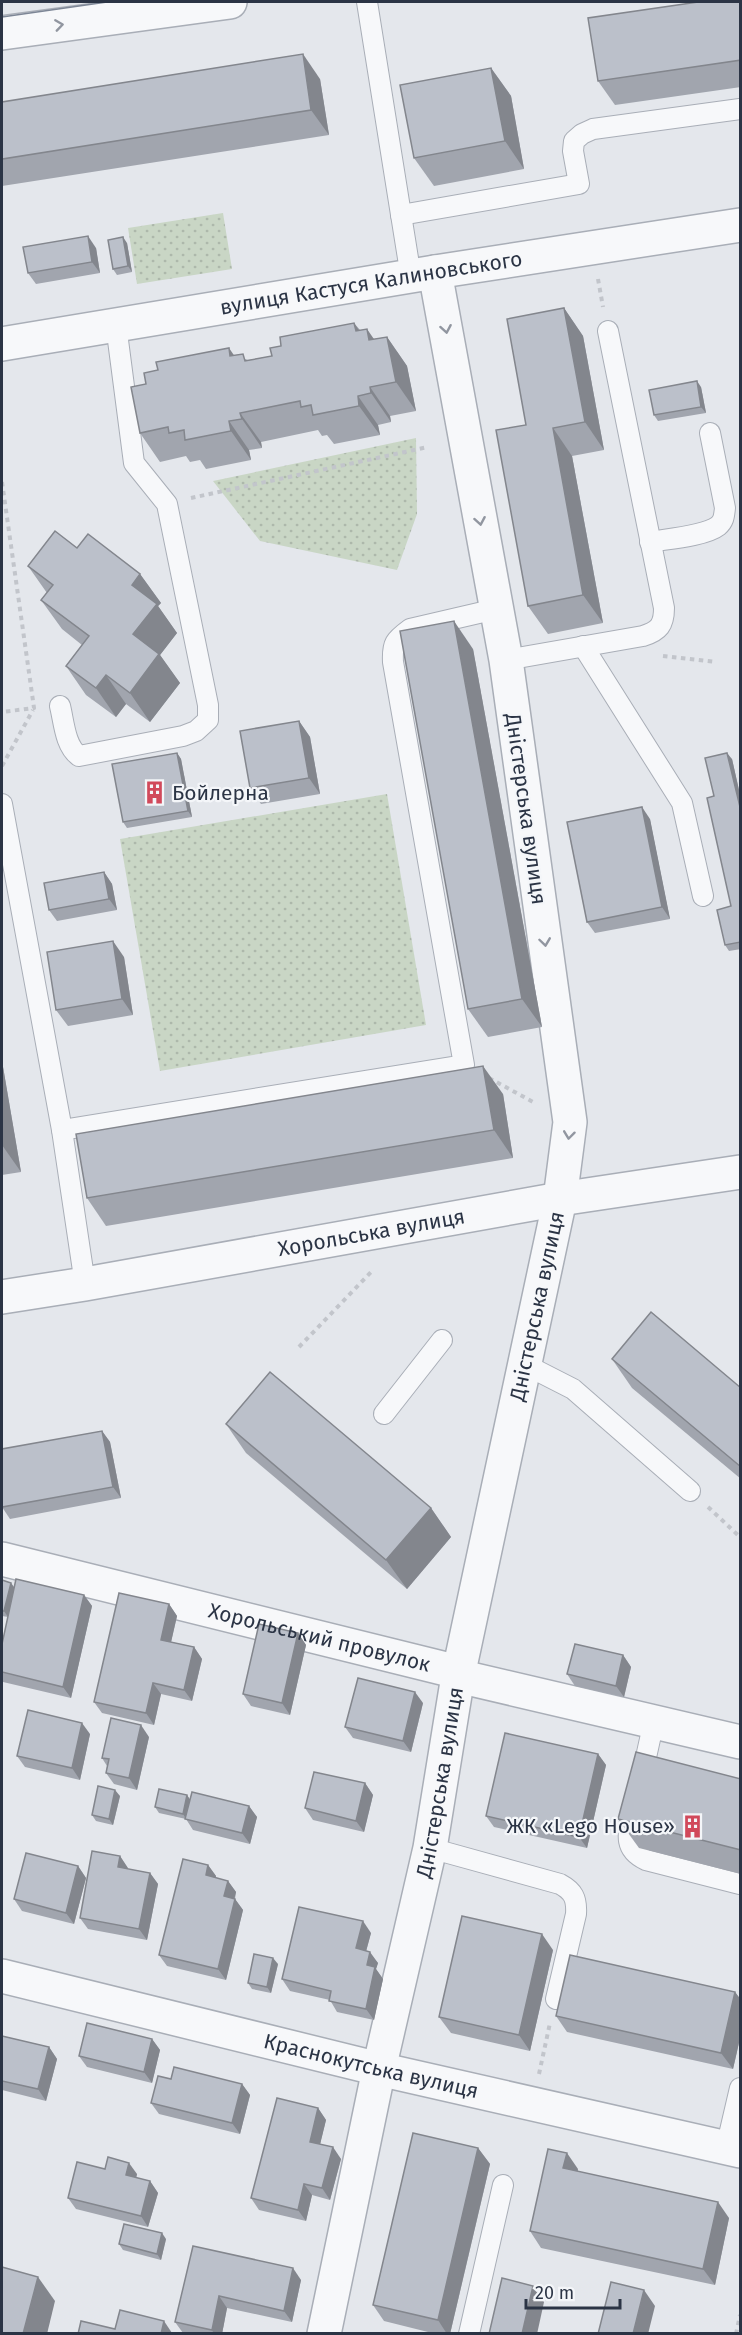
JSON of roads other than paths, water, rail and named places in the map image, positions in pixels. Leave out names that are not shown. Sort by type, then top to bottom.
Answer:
[{"type":"street","points":[[2,33],[230,2]]},
{"type":"street","name":"вулиця Кастуся Калиновського","points":[[2,344],[423,274],[741,225]]},
{"type":"street","name":"Дністерська вулиця","points":[[324,2334],[379,2069],[430,1848],[458,1676],[560,1199],[570,1122],[506,660],[423,274]]},
{"type":"street","name":"Хорольська вулиця","points":[[2,1297],[560,1199],[741,1172]]},
{"type":"street","name":"Хорольський провулок","points":[[2,1559],[450,1670],[458,1676],[741,1742]]},
{"type":"street","name":"Краснокутська вулиця","points":[[2,1976],[379,2069],[733,2150]]},
{"type":"lane","points":[[367,2],[401,215],[423,274]]},
{"type":"lane","points":[[401,215],[579,184],[573,151],[574,141],[593,129],[741,109]]},
{"type":"lane","points":[[60,706],[68,741],[72,751],[79,756],[183,736],[196,732],[208,720],[208,705],[167,504],[134,463],[116,325]]},
{"type":"lane","points":[[506,660],[643,636],[656,632],[664,622],[664,608],[608,331]]},
{"type":"lane","points":[[650,542],[710,530],[719,525],[724,518],[725,508],[710,433]]},
{"type":"lane","points":[[62,1130],[464,1065],[392,647],[410,628],[496,609]]},
{"type":"lane","points":[[583,646],[682,803],[703,896]]},
{"type":"lane","points":[[2,804],[62,1130],[85,1284]]},
{"type":"lane","points":[[384,1414],[442,1340]]},
{"type":"lane","points":[[524,1364],[573,1389],[690,1491]]},
{"type":"lane","points":[[654,1721],[628,1833],[629,1846],[635,1854],[646,1860],[741,1884]]},
{"type":"lane","points":[[430,1848],[560,1884],[571,1890],[577,1903],[576,1914],[556,1999]]},
{"type":"lane","points":[[733,2150],[741,2088]]},
{"type":"lane","points":[[470,2334],[503,2185]]},
{"type":"tram line","points":[[2,17],[107,2]]},
{"type":"place","name":"Бойлерна","points":[[154,793]]},
{"type":"place","name":"ЖК «Lego House»","points":[[693,1826]]}]
